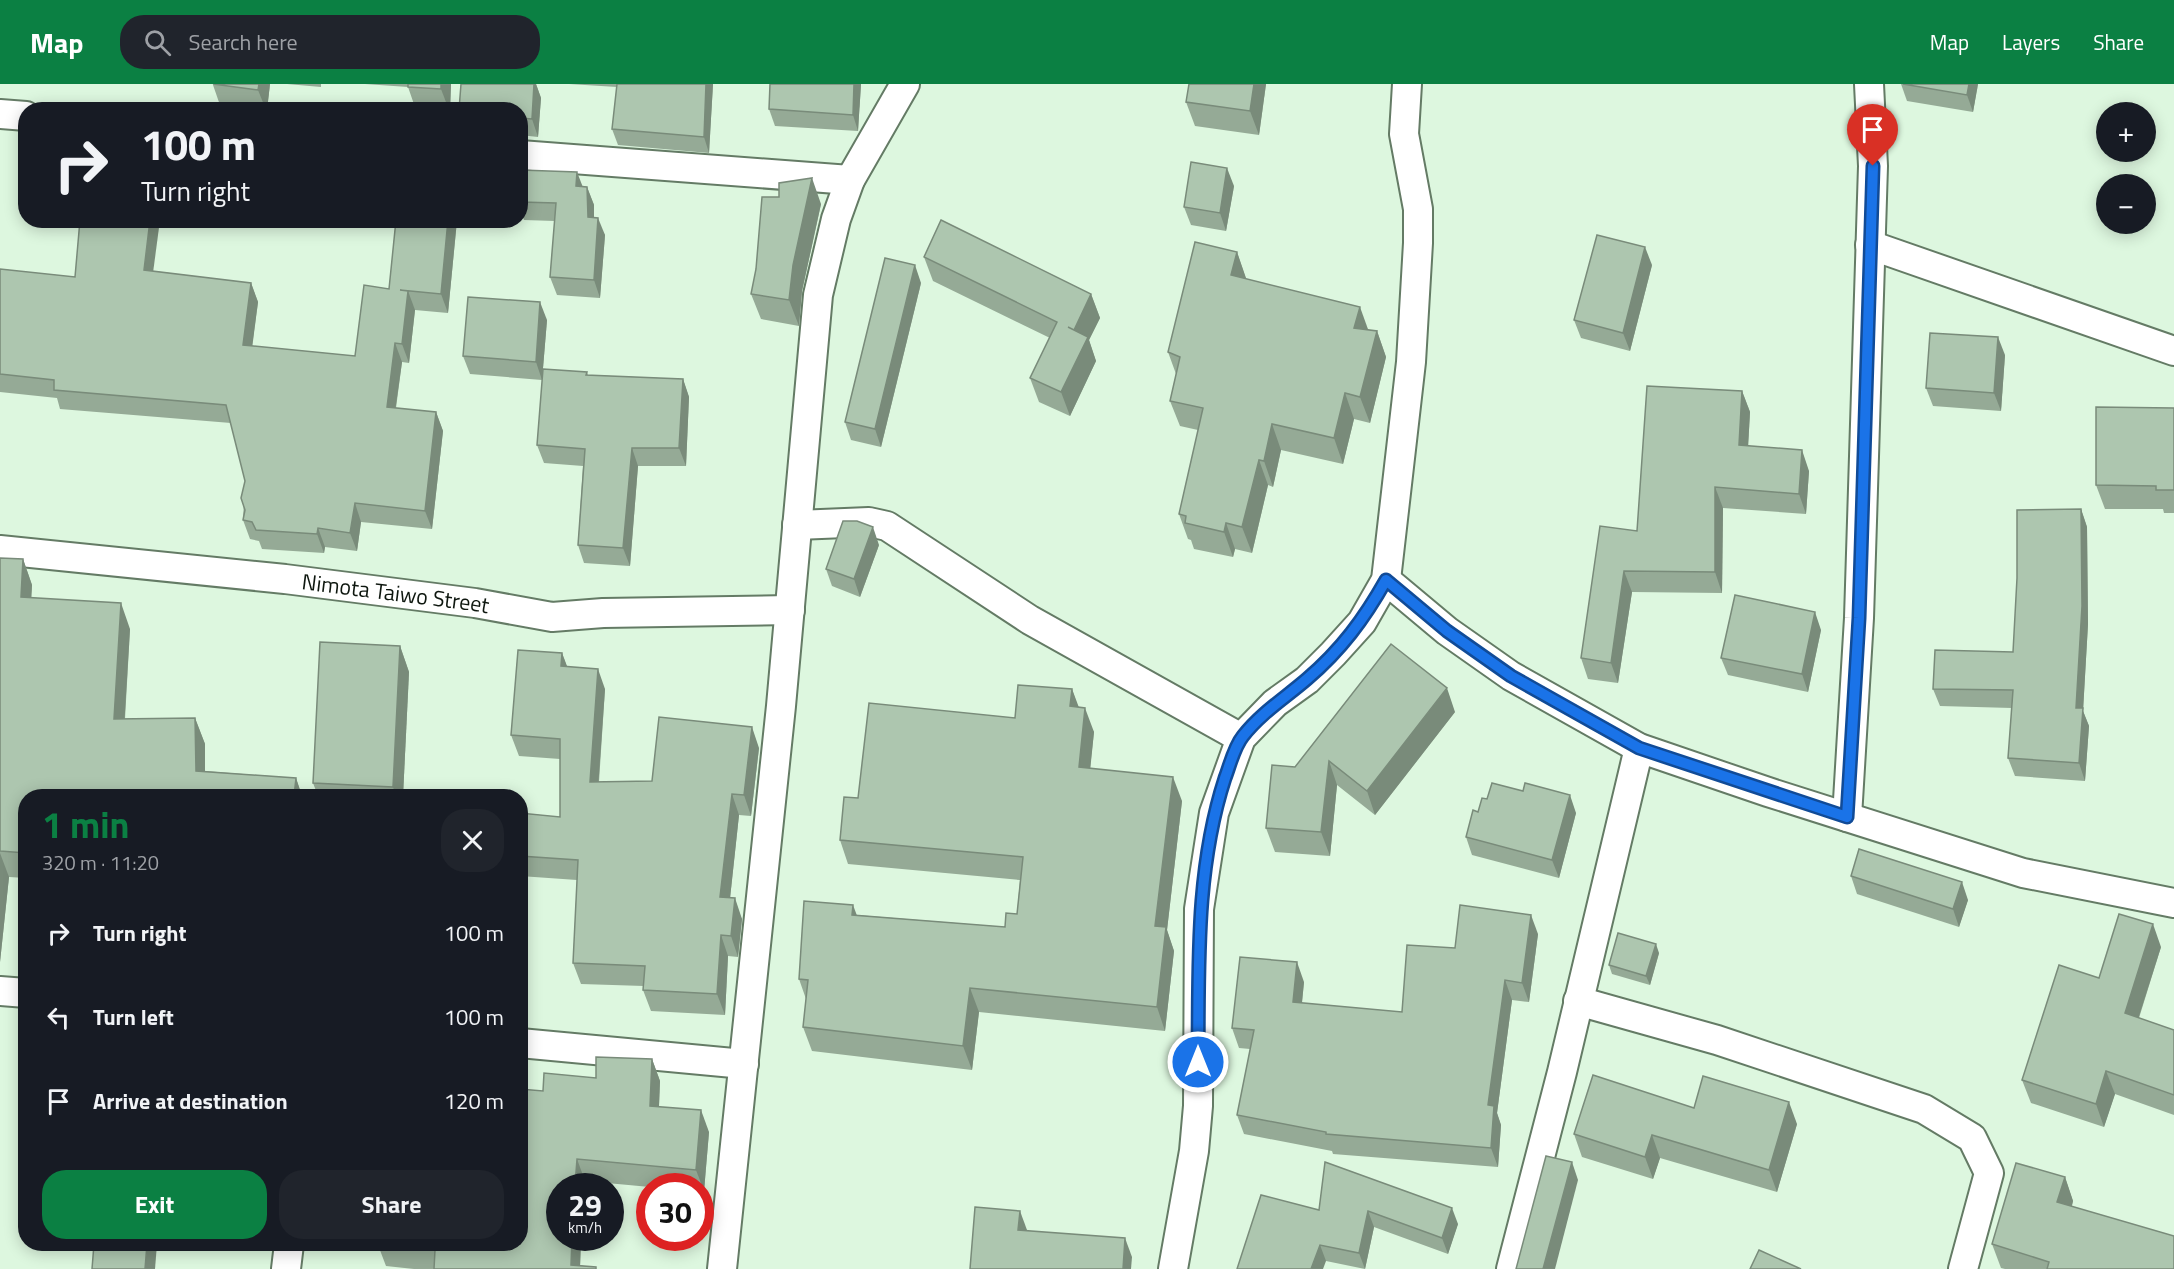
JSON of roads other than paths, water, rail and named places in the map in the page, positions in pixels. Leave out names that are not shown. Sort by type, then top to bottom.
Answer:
[{"type":"street","points":[[723,1269],[790,610],[818,295],[836,219],[850,180],[905,84]]},
{"type":"street","points":[[1173,1269],[1194,1151],[1198,1106],[1199,909],[1214,813],[1241,738],[1275,703],[1307,680],[1333,654],[1362,622],[1386,580],[1411,362],[1418,243],[1418,209],[1404,134],[1407,84]]},
{"type":"street","points":[[1847,817],[1859,618],[1873,166],[1869,84]]},
{"type":"street","points":[[0,114],[18,115]]},
{"type":"street","points":[[528,156],[850,180]]},
{"type":"street","points":[[1870,245],[2174,351]]},
{"type":"street","points":[[797,525],[869,522],[887,526],[1030,620],[1241,738]]},
{"type":"street","name":"Nimota Taiwo Street","points":[[0,550],[285,579],[475,603],[552,617],[603,613],[790,610]]},
{"type":"street","points":[[1386,580],[1447,631],[1511,676],[1639,748],[2023,873],[2174,903]]},
{"type":"street","points":[[1511,1269],[1639,748]]},
{"type":"street","points":[[0,991],[18,992]]},
{"type":"street","points":[[1578,1001],[1717,1040],[1924,1108],[1972,1138],[1989,1173],[1963,1269]]},
{"type":"street","points":[[528,1044],[744,1064]]},
{"type":"street","points":[[286,1269],[288,1251]]}]
